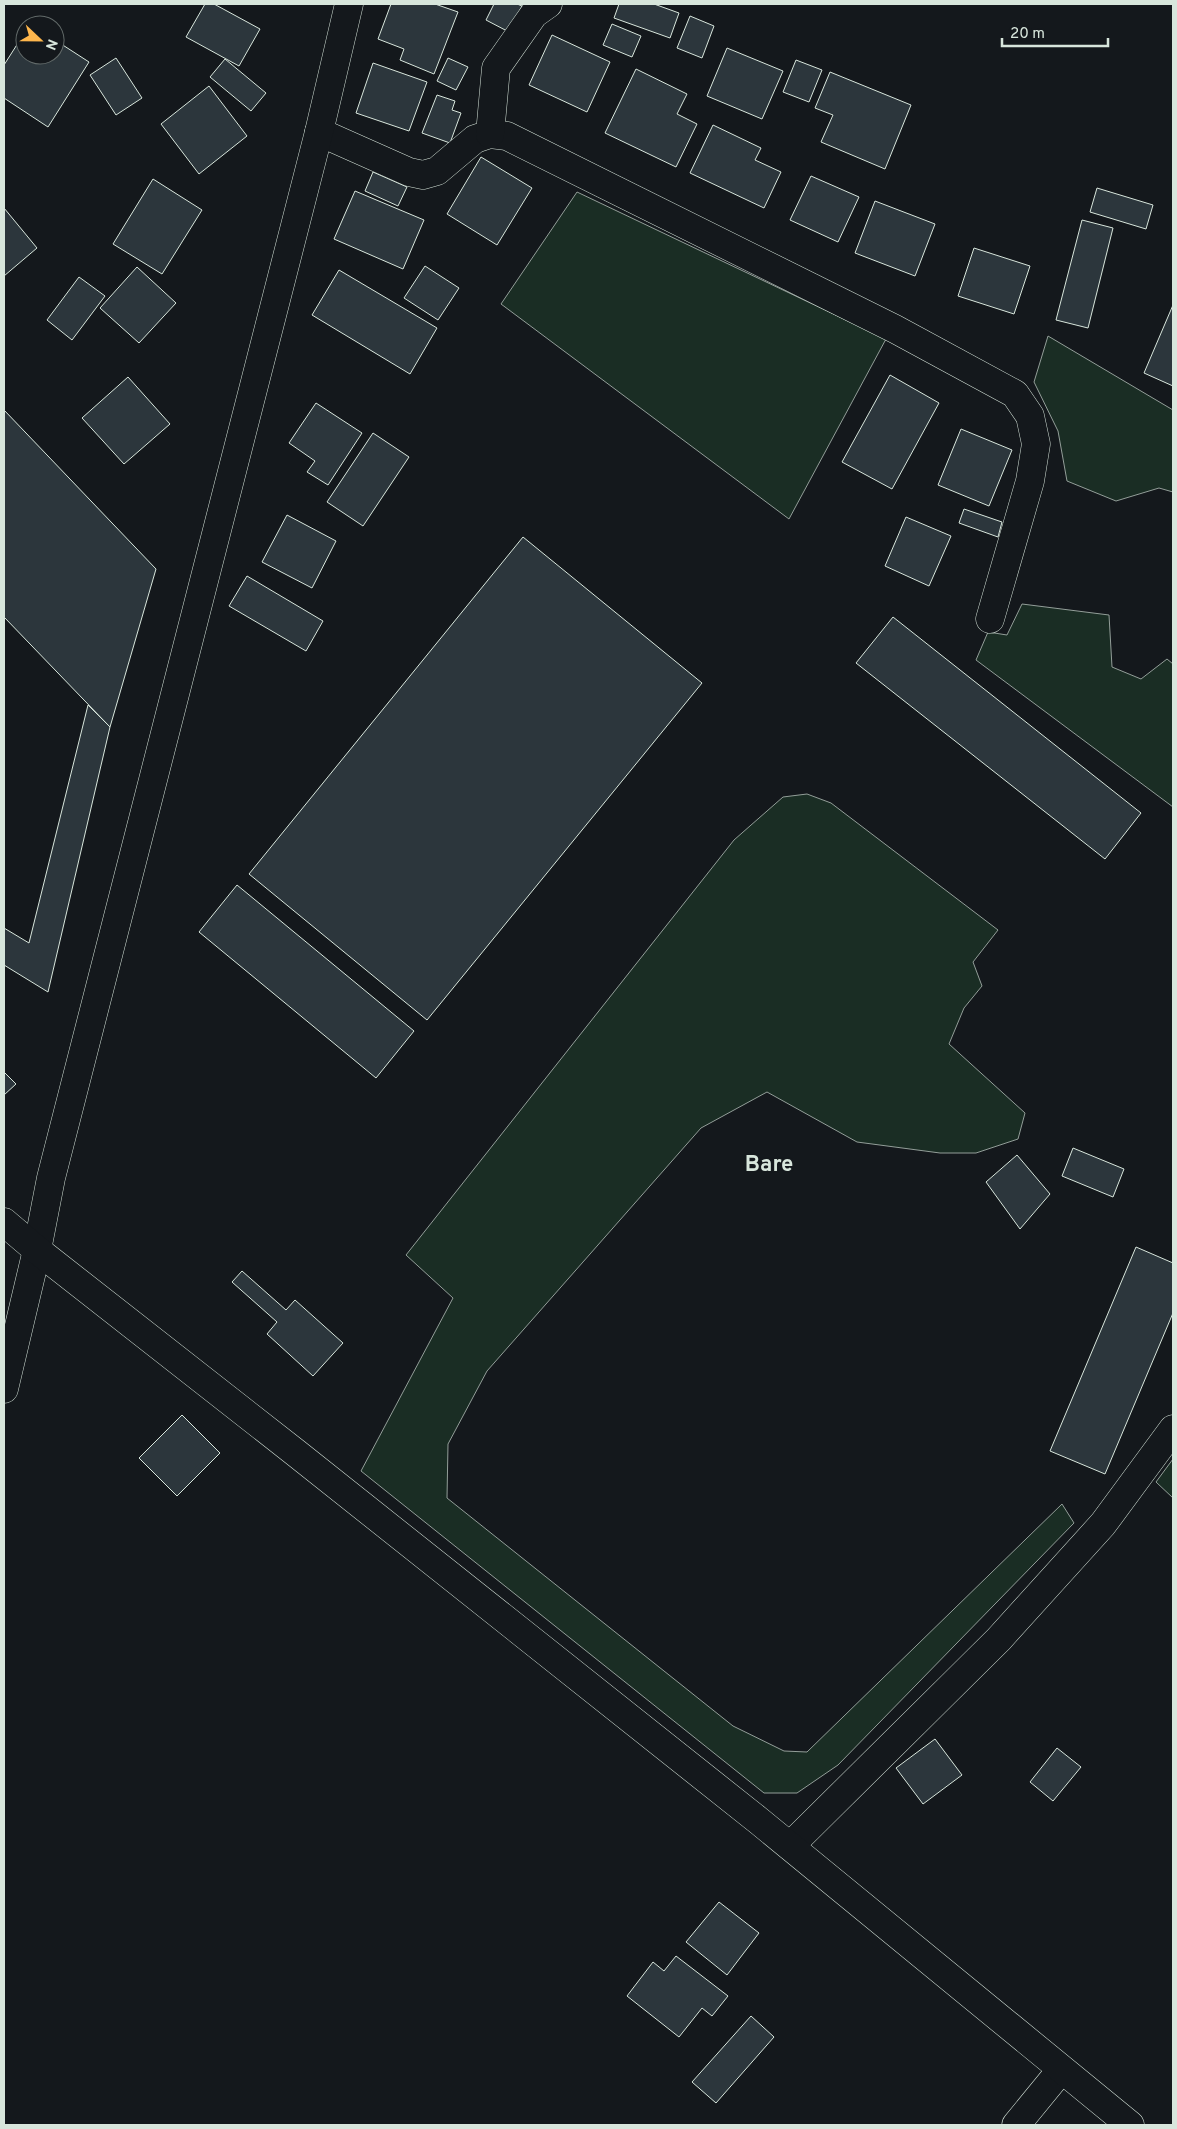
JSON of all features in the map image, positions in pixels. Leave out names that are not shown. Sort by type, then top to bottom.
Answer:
[{"type":"street","points":[[4,1389],[37,1250],[54,1168],[349,4]]},
{"type":"street","points":[[490,134],[496,68],[534,14],[548,4]]},
{"type":"street","points":[[318,132],[409,172],[423,175],[437,171],[475,139],[490,134],[507,136],[895,329],[1015,394],[1030,416],[1036,444],[1030,480],[990,619]]},
{"type":"street","points":[[4,1222],[790,1846],[1130,2125]]},
{"type":"street","points":[[790,1846],[999,1639],[1103,1524],[1173,1429]]},
{"type":"street","points":[[1016,2125],[1061,2070]]},
{"type":"green space","points":[[577,192],[886,339],[789,519],[501,304]]},
{"type":"green space","points":[[1048,336],[1173,410],[1173,492],[1159,488],[1116,501],[1067,481],[1058,431],[1034,382]]},
{"type":"green space","points":[[1022,604],[1109,615],[1112,667],[1141,679],[1167,659],[1173,664],[1173,807],[976,660],[988,632],[1007,635]]},
{"type":"green space","points":[[807,794],[831,803],[998,930],[973,962],[982,986],[964,1008],[949,1044],[1025,1113],[1018,1139],[976,1153],[940,1153],[857,1142],[767,1092],[701,1128],[487,1371],[448,1444],[447,1498],[733,1726],[784,1751],[807,1752],[1062,1504],[1074,1523],[838,1765],[797,1793],[764,1793],[361,1471],[453,1298],[406,1255],[734,840],[783,797]]},
{"type":"green space","points":[[1173,1459],[1173,1498],[1156,1482]]},
{"type":"building","points":[[205,4],[214,4],[260,29],[239,66],[186,37]]},
{"type":"building","points":[[391,4],[435,4],[458,12],[434,74],[400,60],[404,49],[378,39]]},
{"type":"building","points":[[494,4],[517,4],[522,6],[509,32],[486,20]]},
{"type":"building","points":[[619,4],[654,4],[679,13],[670,38],[614,18]]},
{"type":"building","points":[[690,16],[714,26],[702,58],[677,48]]},
{"type":"building","points":[[612,24],[641,36],[632,57],[603,45]]},
{"type":"building","points":[[552,35],[610,62],[587,112],[529,85]]},
{"type":"building","points":[[65,46],[89,62],[48,127],[4,98],[4,65],[15,48],[15,65],[65,65]]},
{"type":"building","points":[[727,48],[783,71],[762,119],[707,96]]},
{"type":"building","points":[[116,58],[142,98],[116,115],[90,75]]},
{"type":"building","points":[[448,58],[468,67],[456,90],[437,81]]},
{"type":"building","points":[[225,59],[266,93],[251,111],[210,77]]},
{"type":"building","points":[[796,60],[822,70],[809,102],[783,92]]},
{"type":"building","points":[[373,63],[427,82],[409,131],[356,113]]},
{"type":"building","points":[[636,69],[687,94],[677,114],[697,124],[676,167],[605,133]]},
{"type":"building","points":[[830,72],[911,105],[885,169],[821,142],[833,115],[815,108]]},
{"type":"building","points":[[209,86],[247,136],[199,174],[161,124]]},
{"type":"building","points":[[437,95],[455,101],[452,110],[461,113],[450,143],[422,133]]},
{"type":"building","points":[[713,125],[761,148],[755,160],[781,172],[764,208],[690,173]]},
{"type":"building","points":[[481,157],[532,188],[497,245],[447,214]]},
{"type":"building","points":[[373,172],[407,187],[398,206],[365,191]]},
{"type":"building","points":[[811,176],[859,197],[838,242],[790,220]]},
{"type":"building","points":[[153,179],[202,210],[162,274],[113,244]]},
{"type":"building","points":[[1097,188],[1153,205],[1146,229],[1090,212]]},
{"type":"building","points":[[355,191],[424,220],[403,269],[334,239]]},
{"type":"building","points":[[875,201],[935,224],[915,276],[855,253]]},
{"type":"building","points":[[4,208],[37,248],[4,276]]},
{"type":"building","points":[[1082,220],[1113,228],[1088,328],[1056,320]]},
{"type":"building","points":[[974,248],[1030,266],[1014,314],[958,296]]},
{"type":"building","points":[[425,266],[459,288],[438,320],[404,298]]},
{"type":"building","points":[[137,267],[176,303],[139,343],[100,308]]},
{"type":"building","points":[[339,270],[437,328],[410,374],[312,315]]},
{"type":"building","points":[[79,277],[105,296],[72,340],[47,320]]},
{"type":"building","points":[[1173,305],[1173,386],[1144,373]]},
{"type":"building","points":[[890,375],[939,403],[892,489],[842,462]]},
{"type":"building","points":[[128,377],[170,424],[124,464],[82,418]]},
{"type":"building","points":[[316,403],[362,433],[328,485],[307,472],[315,461],[289,443]]},
{"type":"building","points":[[4,410],[156,569],[110,727],[4,617]]},
{"type":"building","points":[[961,429],[1012,450],[989,506],[938,485]]},
{"type":"building","points":[[373,433],[409,457],[363,526],[327,502]]},
{"type":"building","points":[[964,509],[1002,522],[998,537],[959,523]]},
{"type":"building","points":[[287,515],[336,541],[312,588],[262,562]]},
{"type":"building","points":[[906,517],[951,536],[929,586],[885,566]]},
{"type":"building","points":[[523,537],[702,683],[427,1020],[249,874]]},
{"type":"building","points":[[247,576],[323,621],[306,651],[229,606]]},
{"type":"building","points":[[893,617],[1141,813],[1105,859],[856,663]]},
{"type":"building","points":[[88,705],[110,727],[48,992],[4,965],[4,928],[29,943]]},
{"type":"building","points":[[237,885],[414,1031],[376,1078],[199,932]]},
{"type":"building","points":[[4,1072],[16,1084],[4,1095]]},
{"type":"building","points":[[1073,1148],[1124,1169],[1113,1197],[1062,1176]]},
{"type":"building","points":[[1017,1155],[1050,1194],[1020,1229],[986,1182]]},
{"type":"building","points":[[1136,1247],[1173,1263],[1173,1313],[1105,1474],[1050,1451]]},
{"type":"building","points":[[242,1271],[286,1310],[295,1300],[343,1343],[313,1376],[267,1334],[277,1322],[232,1282]]},
{"type":"building","points":[[182,1415],[220,1453],[177,1496],[139,1458]]},
{"type":"building","points":[[935,1739],[962,1775],[923,1804],[896,1768]]},
{"type":"building","points":[[1057,1748],[1081,1767],[1053,1801],[1030,1782]]},
{"type":"building","points":[[719,1902],[759,1933],[727,1975],[686,1942]]},
{"type":"building","points":[[676,1956],[728,1996],[712,2016],[702,2008],[679,2037],[627,1996],[653,1962],[664,1971]]},
{"type":"building","points":[[751,2016],[774,2037],[716,2103],[692,2082]]},
{"type":"district","name":"Bare","points":[[769,1165]]}]
